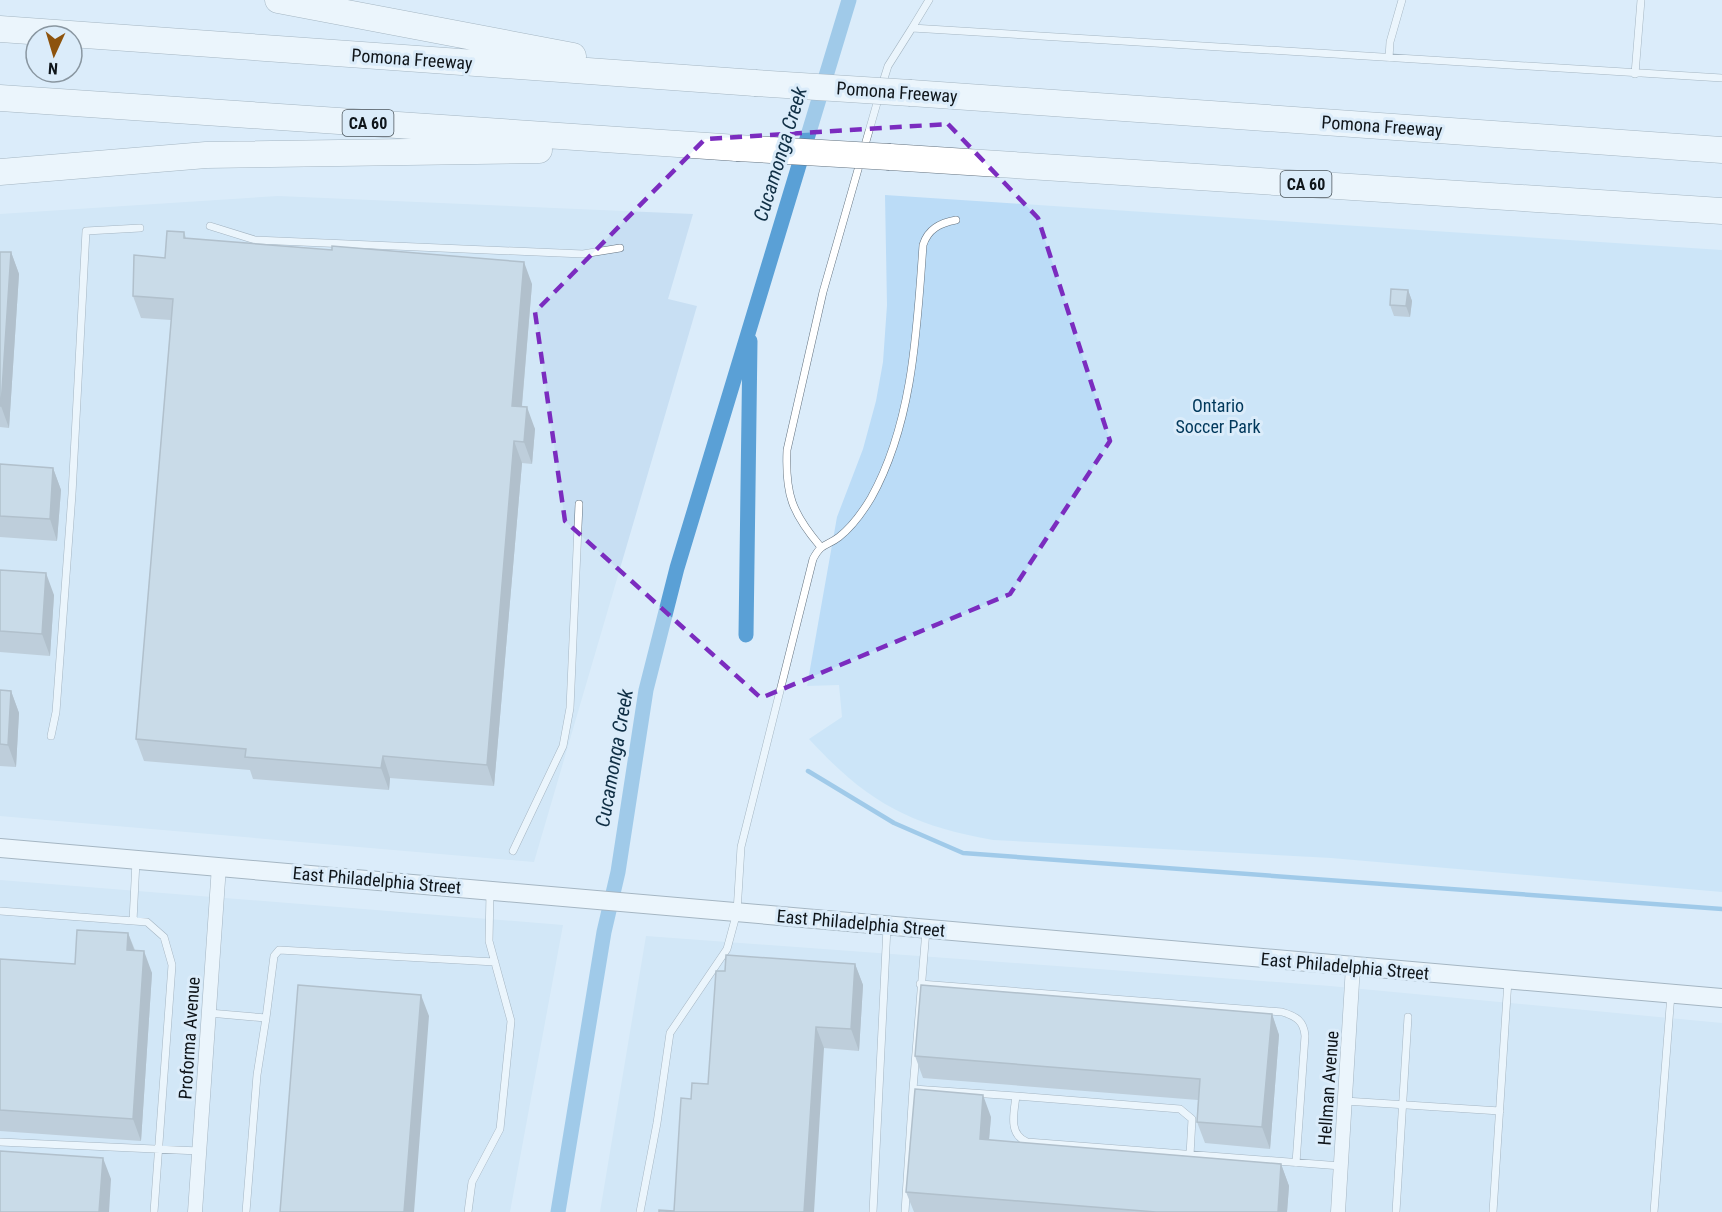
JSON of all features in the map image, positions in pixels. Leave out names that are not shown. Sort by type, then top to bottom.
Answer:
[{"type":"highway","points":[[278,0],[688,78]]},
{"type":"highway","name":"Pomona Freeway","points":[[0,29],[1722,150]]},
{"type":"highway","name":"CA 60","points":[[0,98],[1722,211]]},
{"type":"highway","points":[[0,172],[241,154],[737,148]]},
{"type":"street","name":"East Philadelphia Street","points":[[0,848],[1722,998]]},
{"type":"street","name":"Proforma Avenue","points":[[195,1212],[219,866]]},
{"type":"street","name":"Hellman Avenue","points":[[1338,1212],[1353,966]]},
{"type":"lane","points":[[820,546],[799,522],[790,497],[786,473],[787,450],[823,292],[888,66],[929,0]]},
{"type":"lane","points":[[1389,58],[1390,42],[1402,0]]},
{"type":"lane","points":[[1635,74],[1641,0]]},
{"type":"lane","points":[[912,28],[1722,78]]},
{"type":"lane","points":[[640,1212],[657,1123],[670,1033],[727,949],[737,912],[741,847],[809,573],[820,546],[838,538],[857,520],[886,465],[910,373],[917,327],[923,245],[931,230],[939,224],[956,220]]},
{"type":"lane","points":[[210,226],[255,240],[583,254],[620,248]]},
{"type":"lane","points":[[51,736],[56,712],[72,494],[86,231],[140,228]]},
{"type":"lane","points":[[513,851],[563,746],[570,708],[579,504]]},
{"type":"lane","points":[[133,921],[136,859]]},
{"type":"lane","points":[[468,1212],[472,1182],[500,1129],[511,1021],[489,941],[490,890]]},
{"type":"lane","points":[[0,911],[147,922],[164,938],[172,965],[154,1212]]},
{"type":"lane","points":[[873,1212],[887,926]]},
{"type":"lane","points":[[905,1212],[920,984],[926,930]]},
{"type":"lane","points":[[246,1212],[257,1075],[274,956],[279,950],[495,962]]},
{"type":"lane","points":[[1493,1212],[1508,980]]},
{"type":"lane","points":[[920,984],[1282,1012],[1296,1017],[1304,1028],[1305,1036],[1296,1163]]},
{"type":"lane","points":[[1654,1212],[1671,993]]},
{"type":"lane","points":[[209,1012],[266,1018]]},
{"type":"lane","points":[[1396,1212],[1408,1017]]},
{"type":"lane","points":[[913,1089],[1180,1109],[1192,1119],[1190,1155]]},
{"type":"lane","points":[[1016,1096],[1013,1127],[1018,1137],[1027,1142],[1341,1166]]},
{"type":"lane","points":[[1345,1101],[1500,1111]]},
{"type":"lane","points":[[0,1142],[200,1151]]},
{"type":"highlighted area","points":[[948,124],[1038,218],[1110,441],[1010,594],[761,698],[565,521],[535,312],[705,139]]},
{"type":"shaded area","points":[[278,196],[693,214],[668,299],[697,306],[534,862],[0,816],[0,214]]},
{"type":"shaded area","points":[[0,880],[563,925],[510,1212],[0,1212]]},
{"type":"shaded area","points":[[646,936],[1330,986],[1722,1023],[1722,1212],[600,1212]]},
{"type":"green space","name":"Ontario Soccer Park","points":[[885,195],[1722,250],[1722,892],[1331,858],[993,840],[937,827],[913,818],[891,808],[850,779],[809,739],[842,717],[839,685],[807,686],[837,517],[863,449],[876,401],[883,362],[887,305]]},
{"type":"building","points":[[167,231],[184,232],[184,238],[332,250],[332,246],[524,262],[512,406],[527,407],[524,442],[514,441],[487,765],[383,756],[381,768],[245,757],[246,749],[136,739],[173,299],[133,296],[134,255],[165,258]]},
{"type":"building","points":[[0,252],[11,252],[1,406],[0,406]]},
{"type":"building","points":[[1391,289],[1408,290],[1406,306],[1390,305]]},
{"type":"building","points":[[0,464],[53,468],[50,519],[0,516]]},
{"type":"building","points":[[0,570],[46,573],[42,634],[0,631]]},
{"type":"building","points":[[0,690],[11,691],[8,745],[0,744]]},
{"type":"building","points":[[77,930],[128,933],[127,950],[144,951],[133,1119],[0,1110],[0,959],[75,964]]},
{"type":"building","points":[[726,955],[855,964],[851,1029],[816,1027],[804,1212],[659,1212],[659,1210],[674,1211],[681,1098],[691,1099],[692,1083],[708,1084],[716,971],[725,971]]},
{"type":"building","points":[[298,985],[421,995],[404,1212],[280,1212]]},
{"type":"building","points":[[921,985],[1272,1014],[1262,1127],[1197,1122],[1200,1079],[915,1056]]},
{"type":"building","points":[[915,1089],[983,1095],[980,1139],[1281,1164],[1278,1212],[1156,1212],[906,1192]]},
{"type":"building","points":[[0,1151],[103,1158],[99,1212],[0,1212]]},
{"type":"waterway","name":"Cucamonga Creek","points":[[558,1212],[604,932],[618,872],[646,690],[677,568],[849,0]]},
{"type":"waterway","name":"Cucamonga Creek","points":[[746,635],[750,341]]},
{"type":"waterway","points":[[808,771],[894,823],[963,853],[1722,909]]}]
